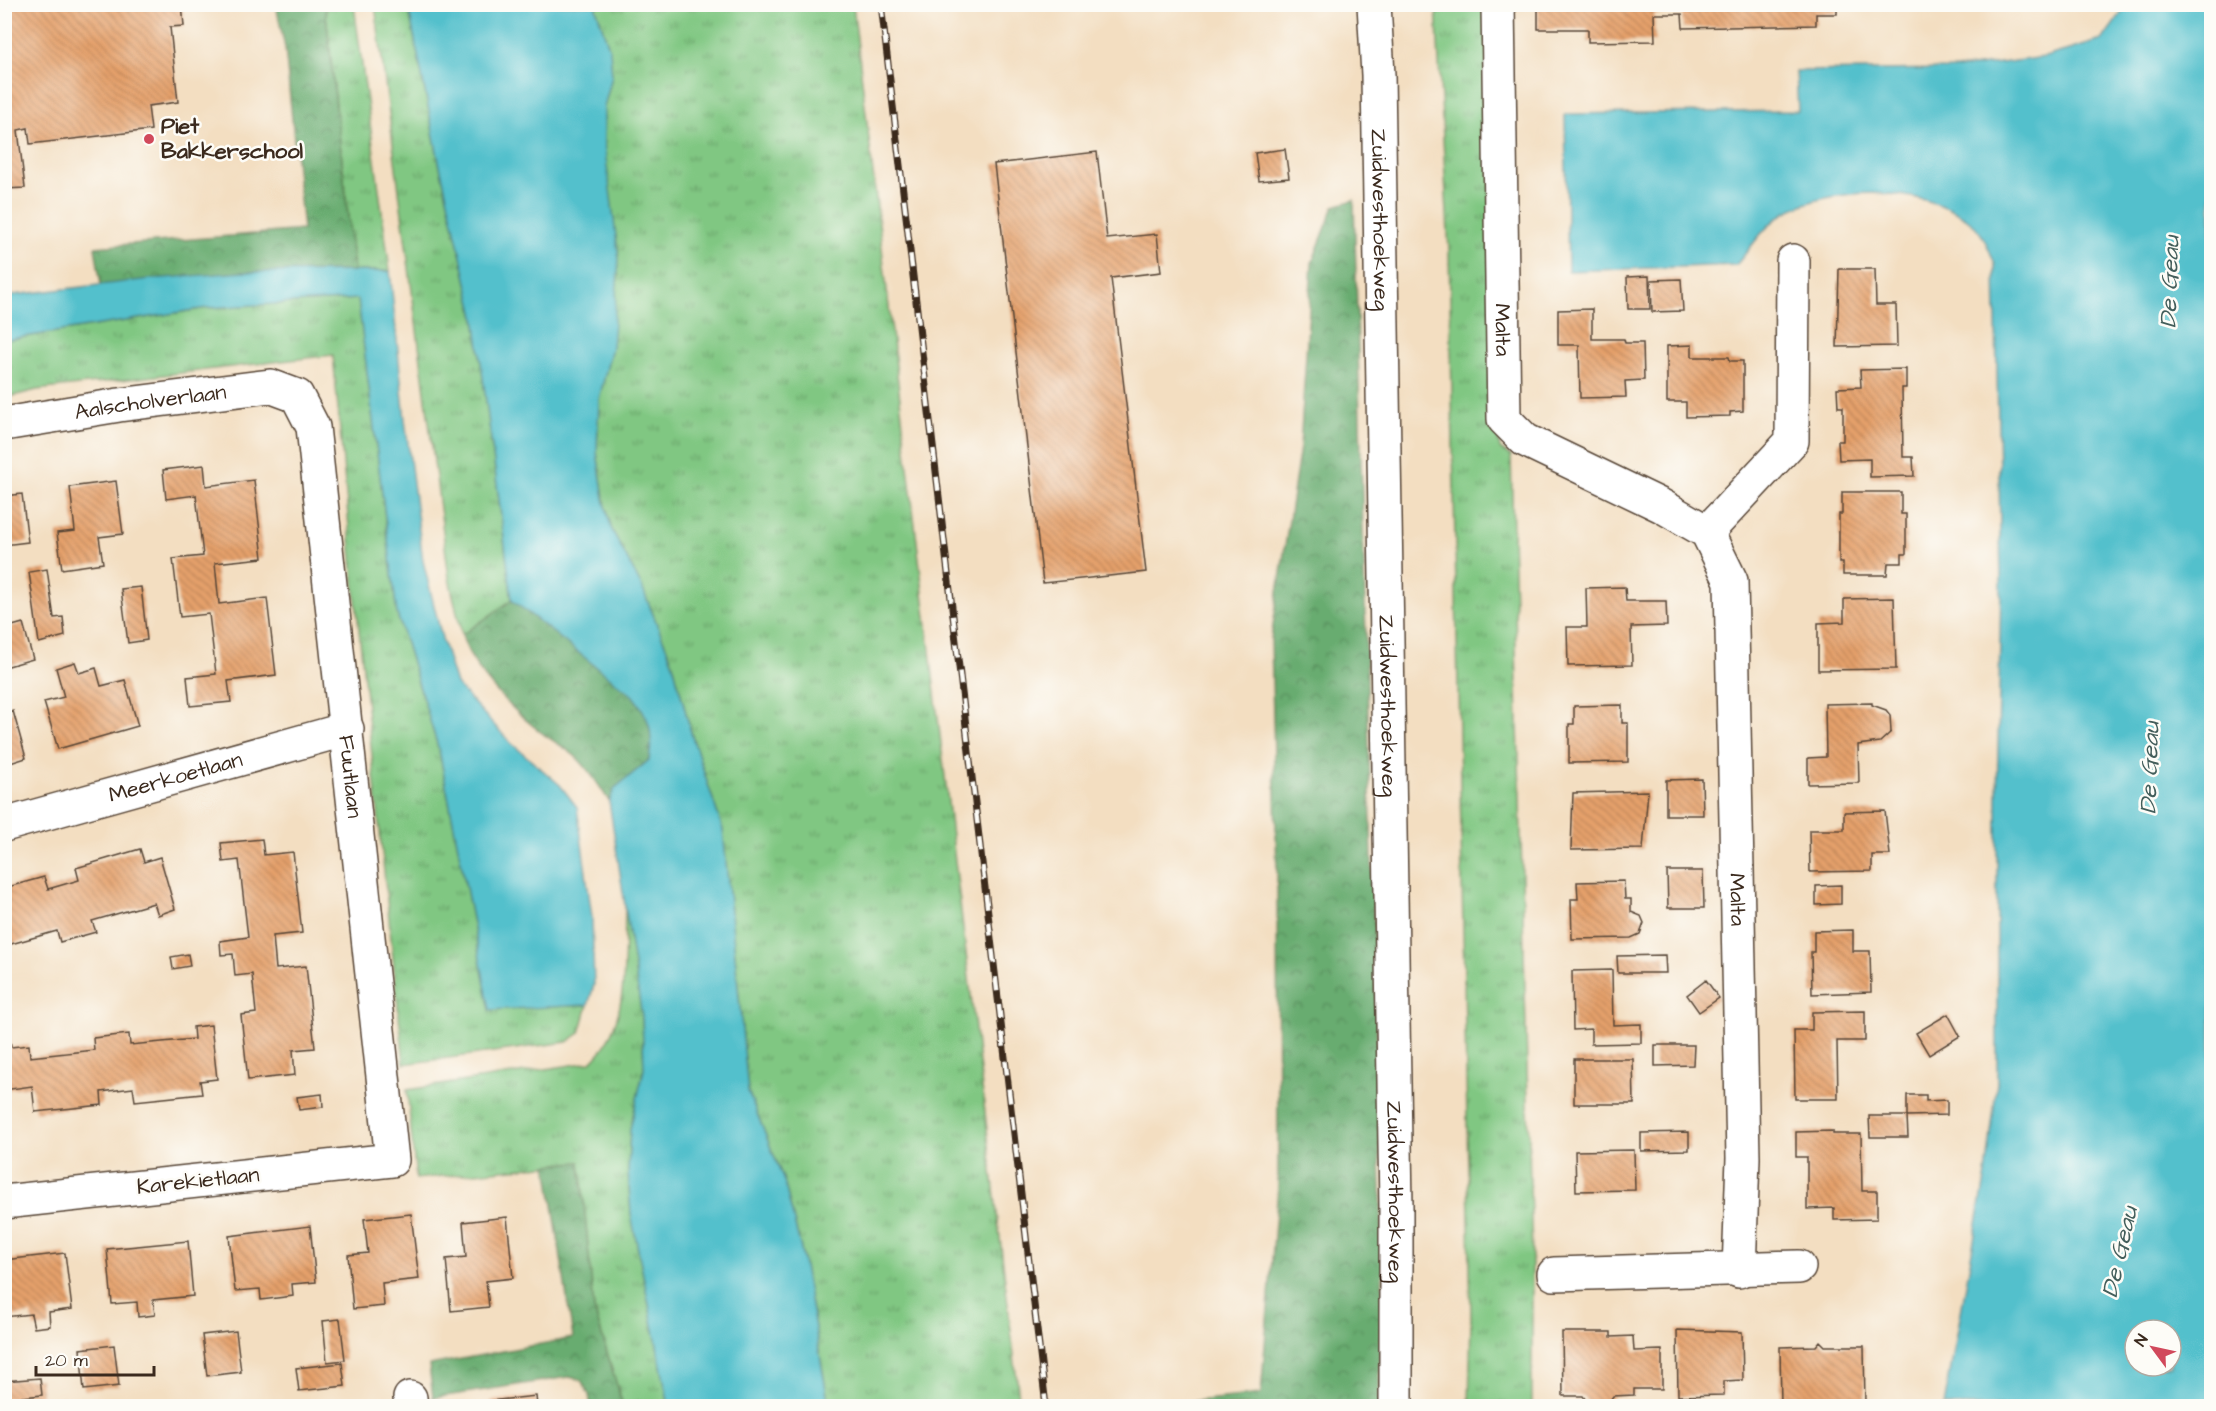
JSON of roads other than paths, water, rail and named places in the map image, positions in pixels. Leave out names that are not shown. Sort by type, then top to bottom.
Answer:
[{"type":"street","name":"Zuidwesthoekweg","points":[[1374,4],[1380,194],[1396,1183],[1396,1407]]},
{"type":"street","name":"Malta","points":[[1498,4],[1504,419],[1525,440],[1662,506],[1707,532],[1731,581],[1743,1158],[1739,1271]]},
{"type":"street","points":[[1707,532],[1792,441],[1793,261]]},
{"type":"street","name":"Aalscholverlaan","points":[[4,424],[118,405],[270,386],[297,396]]},
{"type":"street","name":"Fuutlaan","points":[[297,396],[313,427],[392,1160]]},
{"type":"street","name":"Meerkoetlaan","points":[[4,825],[347,729]]},
{"type":"street","name":"Karekietlaan","points":[[4,1202],[392,1160]]},
{"type":"street","points":[[1554,1274],[1739,1271],[1799,1267]]},
{"type":"water","name":"De Geau","points":[[2128,4],[2211,5],[2211,1406],[1944,1406],[1986,1174],[1997,1082],[1997,801],[2001,582],[1995,265],[1981,234],[1967,219],[1948,208],[1926,200],[1876,193],[1850,194],[1826,198],[1783,214],[1763,231],[1736,265],[1568,271],[1565,114],[1798,111],[1796,71],[1957,69],[2045,57],[2102,40]]},
{"type":"water","points":[[408,5],[595,5],[610,51],[612,76],[604,107],[604,143],[619,259],[612,347],[599,399],[597,452],[604,498],[611,528],[642,587],[673,664],[692,736],[723,830],[748,1091],[784,1181],[801,1249],[829,1406],[669,1406],[631,1214],[628,1172],[630,1129],[644,1069],[642,1017],[609,801],[615,788],[649,760],[651,733],[643,710],[632,695],[512,600],[475,317],[439,162]]},
{"type":"water","points":[[390,271],[405,420],[423,561],[443,642],[456,684],[511,743],[560,785],[577,807],[592,917],[594,985],[588,1005],[490,1010],[439,750],[397,614],[358,299],[207,308],[5,340],[5,296],[150,279],[243,272]]},
{"type":"railway","points":[[881,4],[1046,1406]]},
{"type":"place","name":"Piet Bakkerschool","points":[[149,139]]}]
